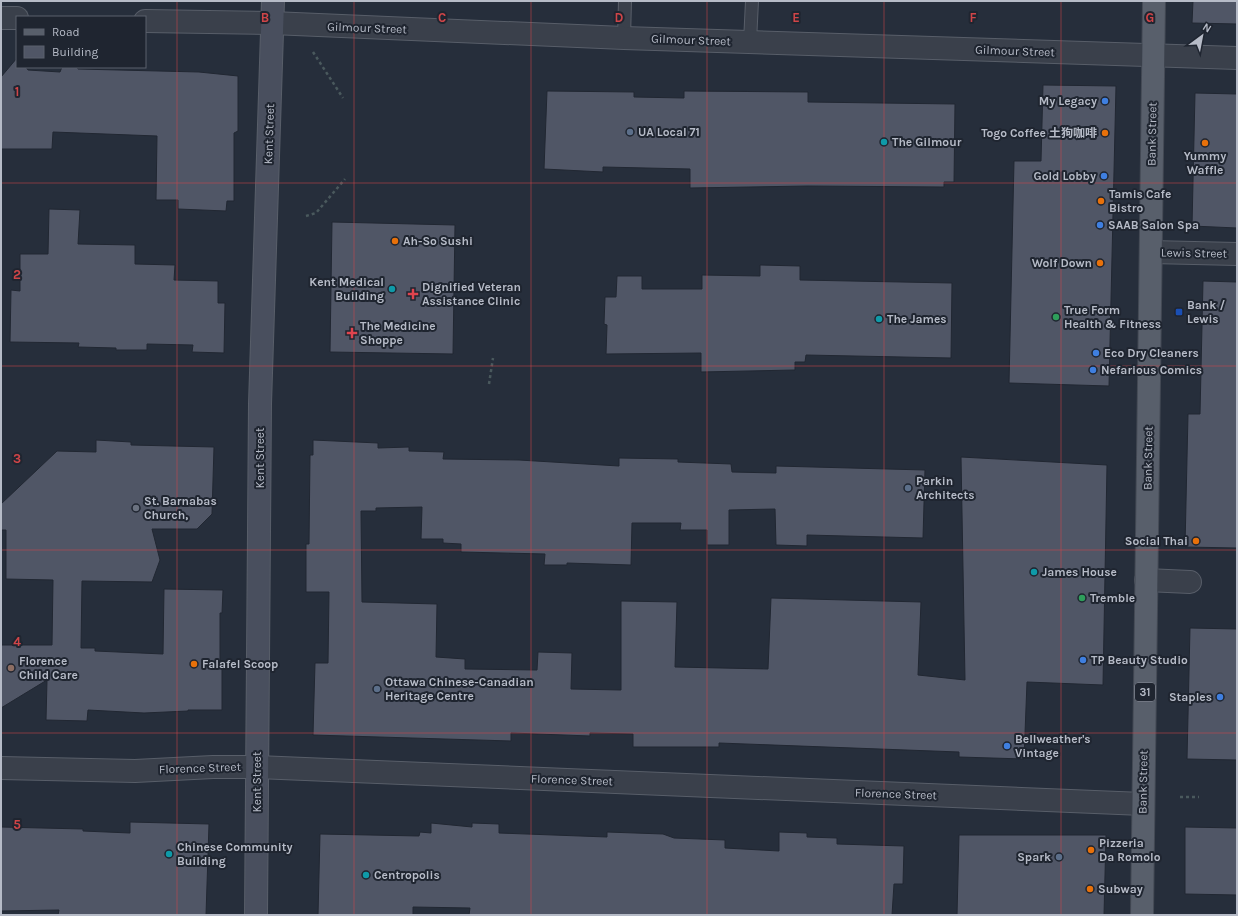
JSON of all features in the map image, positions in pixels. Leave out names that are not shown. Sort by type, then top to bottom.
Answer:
[{"type":"main road","name":"Kent Street","points":[[256,915],[260,404],[273,1]]},
{"type":"main road","name":"Bank Street","points":[[1142,915],[1151,252],[1152,56],[1154,1]]},
{"type":"street","points":[[1,18],[16,18]]},
{"type":"street","name":"Gilmour Street","points":[[146,21],[272,23],[624,38],[1237,58]]},
{"type":"street","name":"Lewis Street","points":[[1151,252],[1237,254]]},
{"type":"street","points":[[1146,580],[1190,582]]},
{"type":"street","name":"Florence Street","points":[[1,768],[135,771],[213,767],[257,767],[1143,804]]},
{"type":"lane","points":[[624,38],[625,1]]},
{"type":"lane","points":[[750,42],[752,1]]},
{"type":"path","points":[[312,52],[343,98]]},
{"type":"path","points":[[306,216],[316,213],[345,178]]},
{"type":"path","points":[[489,384],[493,358]]},
{"type":"path","points":[[1180,797],[1199,797]]},
{"type":"building","points":[[1193,1],[1237,1],[1237,24],[1192,23]]},
{"type":"building","points":[[16,59],[16,68],[27,68],[28,70],[60,72],[62,68],[78,68],[199,72],[238,76],[238,131],[234,133],[234,201],[227,201],[226,211],[178,209],[178,200],[156,200],[157,136],[53,132],[52,149],[1,149],[1,77]]},
{"type":"building","points":[[1043,85],[1116,86],[1109,386],[1009,383],[1014,161],[1041,161]]},
{"type":"building","points":[[547,91],[634,92],[634,97],[684,98],[684,91],[808,92],[808,102],[955,104],[954,182],[944,182],[944,187],[808,186],[690,188],[690,169],[603,167],[603,172],[544,169]]},
{"type":"building","points":[[1195,93],[1237,94],[1237,228],[1192,226]]},
{"type":"building","points":[[49,209],[80,210],[78,244],[135,245],[135,264],[175,265],[174,280],[218,281],[218,303],[225,303],[224,353],[192,352],[193,345],[147,344],[147,350],[116,350],[116,348],[78,347],[79,343],[10,342],[11,290],[20,291],[20,254],[48,254]]},
{"type":"building","name":"Kent Medical Building","points":[[332,222],[455,225],[453,354],[330,352]]},
{"type":"building","points":[[760,265],[800,266],[800,280],[952,283],[951,358],[806,355],[805,362],[795,362],[795,370],[701,372],[701,353],[606,354],[607,325],[604,324],[605,297],[616,297],[617,276],[642,276],[642,289],[702,289],[702,275],[760,276]]},
{"type":"building","points":[[1203,281],[1237,282],[1237,548],[1185,547],[1188,414],[1200,414]]},
{"type":"building","points":[[96,440],[131,442],[131,445],[214,447],[212,514],[197,529],[152,529],[160,560],[152,582],[82,581],[81,648],[95,648],[95,651],[163,654],[164,589],[223,590],[222,613],[220,613],[222,710],[188,710],[144,713],[88,710],[87,721],[46,720],[47,680],[1,708],[1,645],[52,645],[53,580],[6,579],[6,530],[1,530],[1,504],[57,451],[96,452]]},
{"type":"building","points":[[313,440],[378,443],[378,448],[409,447],[409,451],[444,452],[443,459],[519,460],[619,466],[619,458],[678,459],[678,462],[731,464],[732,472],[776,473],[776,466],[925,470],[923,538],[807,535],[807,546],[776,545],[775,509],[729,510],[729,545],[707,545],[707,530],[680,530],[681,523],[632,523],[631,565],[567,563],[567,565],[544,565],[545,554],[461,552],[461,544],[443,543],[443,539],[421,539],[422,507],[376,508],[376,511],[361,511],[362,602],[437,604],[436,657],[465,659],[465,669],[537,670],[538,652],[572,653],[571,689],[621,690],[621,601],[677,602],[675,667],[768,669],[771,598],[921,602],[918,675],[965,680],[961,457],[1107,465],[1103,685],[1027,682],[1024,759],[959,757],[959,752],[719,743],[719,747],[633,747],[633,734],[590,733],[590,736],[511,733],[511,741],[313,735],[315,663],[328,663],[329,592],[306,592],[306,544],[309,544],[310,455],[313,455]]},
{"type":"building","points":[[1190,628],[1237,629],[1237,760],[1187,759]]},
{"type":"building","points":[[130,822],[209,824],[206,915],[58,915],[59,910],[1,911],[1,827],[83,829],[83,831],[130,833]]},
{"type":"building","points":[[431,823],[472,827],[472,823],[499,824],[499,833],[607,837],[607,832],[663,834],[674,838],[725,840],[725,848],[779,851],[779,832],[807,833],[807,837],[837,838],[837,844],[904,846],[903,884],[894,884],[892,915],[469,915],[470,908],[413,907],[413,915],[318,915],[320,834],[419,836],[420,832],[431,833]]},
{"type":"building","points":[[1185,827],[1237,828],[1237,895],[1185,894]]},
{"type":"building","points":[[959,835],[1106,835],[1104,915],[957,915]]},
{"type":"place","name":"My Legacy","points":[[1105,101]]},
{"type":"place","name":"UA Local 71","points":[[630,132]]},
{"type":"place","name":"Togo Coffee 土狗咖啡","points":[[1105,133]]},
{"type":"place","name":"The Gilmour","points":[[884,142]]},
{"type":"place","name":"Yummy Waffle","points":[[1205,143]]},
{"type":"place","name":"Gold Lobby","points":[[1104,176]]},
{"type":"place","name":"Tamis Cafe Bistro","points":[[1101,201]]},
{"type":"place","name":"SAAB Salon Spa","points":[[1100,225]]},
{"type":"place","name":"Ah-So Sushi","points":[[395,241]]},
{"type":"place","name":"Wolf Down","points":[[1100,263]]},
{"type":"place","name":"Kent Medical Building","points":[[392,289]]},
{"type":"place","name":"Dignified Veteran Assistance Clinic","points":[[413,294]]},
{"type":"place","name":"Bank / Lewis","points":[[1179,312]]},
{"type":"place","name":"True Form Health & Fitness","points":[[1056,317]]},
{"type":"place","name":"The James","points":[[879,319]]},
{"type":"place","name":"The Medicine Shoppe","points":[[352,333]]},
{"type":"place","name":"Eco Dry Cleaners","points":[[1096,353]]},
{"type":"place","name":"Nefarious Comics","points":[[1093,370]]},
{"type":"place","name":"Parkin Architects","points":[[908,488]]},
{"type":"place","name":"St. Barnabas Church,","points":[[136,508]]},
{"type":"place","name":"Social Thai","points":[[1196,541]]},
{"type":"place","name":"James House","points":[[1034,572]]},
{"type":"place","name":"Tremble","points":[[1082,598]]},
{"type":"place","name":"TP Beauty Studio","points":[[1083,660]]},
{"type":"place","name":"Falafel Scoop","points":[[194,664]]},
{"type":"place","name":"Florence Child Care","points":[[11,668]]},
{"type":"place","name":"Ottawa Chinese-Canadian Heritage Centre","points":[[377,689]]},
{"type":"place","name":"Staples","points":[[1220,697]]},
{"type":"place","name":"Bellweather's Vintage","points":[[1007,746]]},
{"type":"place","name":"Pizzeria Da Romolo","points":[[1091,850]]},
{"type":"place","name":"Chinese Community Building","points":[[169,854]]},
{"type":"place","name":"Spark","points":[[1059,857]]},
{"type":"place","name":"Centropolis","points":[[366,875]]},
{"type":"place","name":"Subway","points":[[1090,889]]}]
